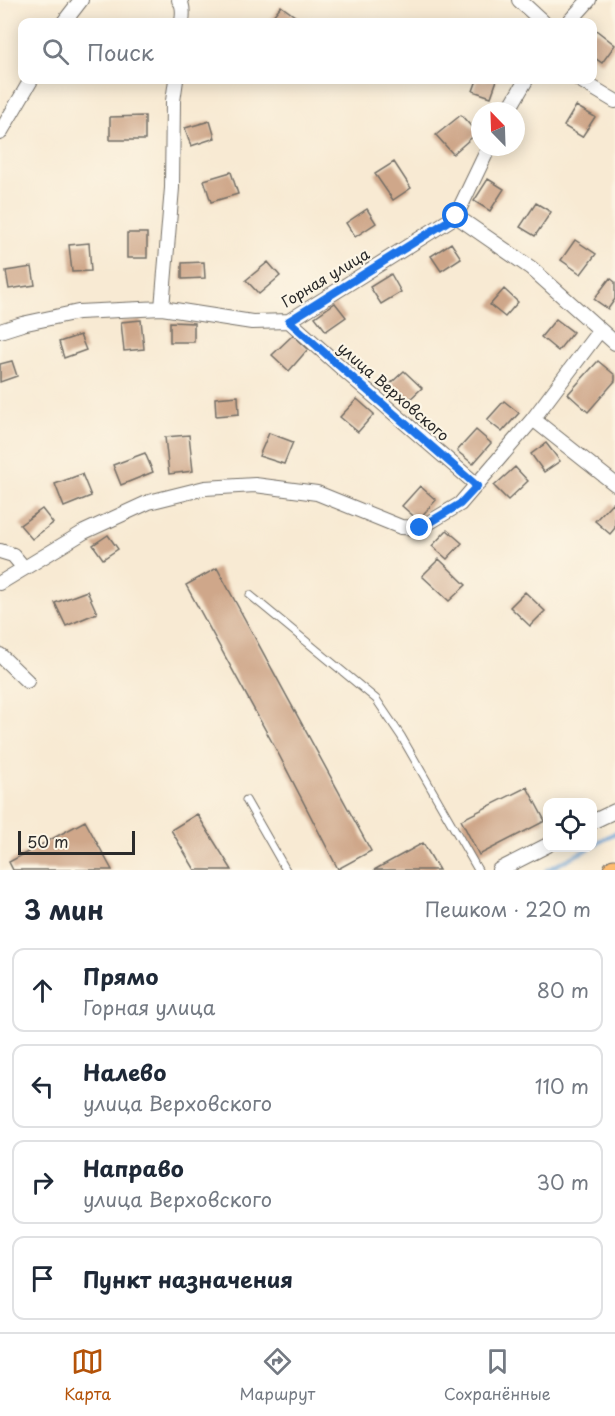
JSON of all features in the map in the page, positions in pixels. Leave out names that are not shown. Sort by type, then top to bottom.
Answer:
[{"type":"street","points":[[67,18],[81,0]]},
{"type":"street","points":[[178,0],[181,3],[183,18]]},
{"type":"street","points":[[519,0],[539,18]]},
{"type":"street","points":[[573,18],[589,0]]},
{"type":"street","points":[[0,133],[29,84]]},
{"type":"street","points":[[162,308],[172,188],[172,110],[175,84]]},
{"type":"street","points":[[513,102],[524,84]]},
{"type":"street","points":[[587,84],[615,100]]},
{"type":"street","points":[[485,156],[456,216],[531,268],[615,343]]},
{"type":"street","name":"Горная улица","points":[[0,331],[78,312],[162,308],[252,322],[289,321],[456,216]]},
{"type":"street","name":"улица Верховского","points":[[289,321],[477,486]]},
{"type":"street","points":[[0,583],[84,531],[149,502],[205,488],[255,485],[317,493],[401,527],[420,528],[460,504],[477,486],[533,418],[600,330]]},
{"type":"street","points":[[533,418],[615,484]]},
{"type":"street","points":[[0,550],[13,555],[24,568]]},
{"type":"street","points":[[0,655],[27,681]]},
{"type":"street","points":[[597,820],[615,811]]},
{"type":"street","points":[[499,870],[543,848]]},
{"type":"lane","points":[[250,595],[376,699],[401,736],[478,870]]},
{"type":"lane","points":[[246,800],[286,870]]},
{"type":"building","points":[[281,6],[298,18],[271,18]]},
{"type":"building","points":[[597,31],[615,45],[602,63],[597,60]]},
{"type":"building","points":[[476,84],[496,84],[491,97],[473,91]]},
{"type":"building","points":[[576,106],[595,117],[582,137],[564,126]]},
{"type":"building","points":[[461,115],[471,126],[471,138],[453,154],[436,135]]},
{"type":"building","points":[[145,116],[145,140],[110,140],[110,117]]},
{"type":"building","points":[[210,121],[215,138],[191,146],[185,128]]},
{"type":"building","points":[[394,162],[411,188],[393,200],[375,174]]},
{"type":"building","points":[[231,172],[238,194],[211,202],[204,180]]},
{"type":"building","points":[[488,179],[504,189],[490,211],[474,201]]},
{"type":"building","points":[[536,203],[551,212],[535,236],[520,227]]},
{"type":"building","points":[[367,209],[376,223],[355,237],[346,223]]},
{"type":"building","points":[[127,233],[147,233],[147,258],[127,258]]},
{"type":"building","points":[[575,240],[596,254],[581,274],[561,260]]},
{"type":"building","points":[[89,243],[91,271],[72,272],[69,245]]},
{"type":"building","points":[[451,243],[461,258],[441,271],[431,256]]},
{"type":"building","points":[[204,262],[205,278],[182,279],[182,263]]},
{"type":"building","points":[[268,262],[280,276],[259,294],[246,280]]},
{"type":"building","points":[[32,267],[35,285],[9,289],[6,271]]},
{"type":"building","points":[[391,274],[401,292],[381,304],[370,287]]},
{"type":"building","points":[[610,278],[615,282],[615,299],[608,309],[594,299]]},
{"type":"building","points":[[504,289],[518,302],[505,317],[490,305]]},
{"type":"building","points":[[335,303],[346,317],[326,331],[315,317]]},
{"type":"building","points":[[556,319],[573,332],[558,351],[541,337]]},
{"type":"building","points":[[141,320],[144,349],[124,351],[121,322]]},
{"type":"building","points":[[170,322],[194,323],[194,342],[170,342]]},
{"type":"building","points":[[80,335],[86,350],[64,358],[59,342]]},
{"type":"building","points":[[293,335],[308,349],[289,371],[272,355]]},
{"type":"building","points":[[12,361],[17,376],[0,382],[0,364]]},
{"type":"building","points":[[598,361],[615,375],[615,381],[588,412],[568,394]]},
{"type":"building","points":[[404,371],[422,388],[408,401],[390,384]]},
{"type":"building","points":[[238,396],[239,414],[216,416],[215,398]]},
{"type":"building","points":[[357,399],[374,414],[358,432],[340,417]]},
{"type":"building","points":[[504,401],[519,413],[502,432],[487,420]]},
{"type":"building","points":[[476,430],[491,443],[473,464],[457,451]]},
{"type":"building","points":[[269,433],[293,442],[284,464],[259,456]]},
{"type":"building","points":[[189,435],[193,471],[169,474],[165,437]]},
{"type":"building","points":[[546,443],[560,461],[544,472],[531,454]]},
{"type":"building","points":[[145,453],[153,472],[121,485],[113,465]]},
{"type":"building","points":[[515,467],[528,481],[508,500],[494,486]]},
{"type":"building","points":[[82,474],[91,496],[64,507],[55,484]]},
{"type":"building","points":[[420,486],[436,500],[418,520],[402,506]]},
{"type":"building","points":[[612,503],[615,506],[615,528],[610,534],[595,521]]},
{"type":"building","points":[[42,509],[53,523],[32,539],[20,525]]},
{"type":"building","points":[[447,530],[462,543],[447,559],[432,546]]},
{"type":"building","points":[[108,535],[118,549],[103,559],[93,545]]},
{"type":"building","points":[[439,559],[466,585],[449,601],[422,576]]},
{"type":"building","points":[[217,568],[371,851],[338,869],[278,753],[186,585]]},
{"type":"building","points":[[87,591],[97,613],[66,626],[55,603]]},
{"type":"building","points":[[525,592],[545,611],[530,626],[510,607]]},
{"type":"building","points":[[527,787],[543,817],[543,822],[479,855],[461,820]]},
{"type":"building","points":[[197,814],[232,870],[195,870],[171,830]]},
{"type":"building","points":[[85,821],[112,870],[13,870],[9,862]]},
{"type":"building","points":[[423,843],[439,870],[374,870]]},
{"type":"waterway","points":[[597,843],[615,833]]},
{"type":"waterway","points":[[547,870],[582,852]]},
{"type":"route","points":[[420,528],[460,504],[477,486],[289,321],[456,216]]}]
